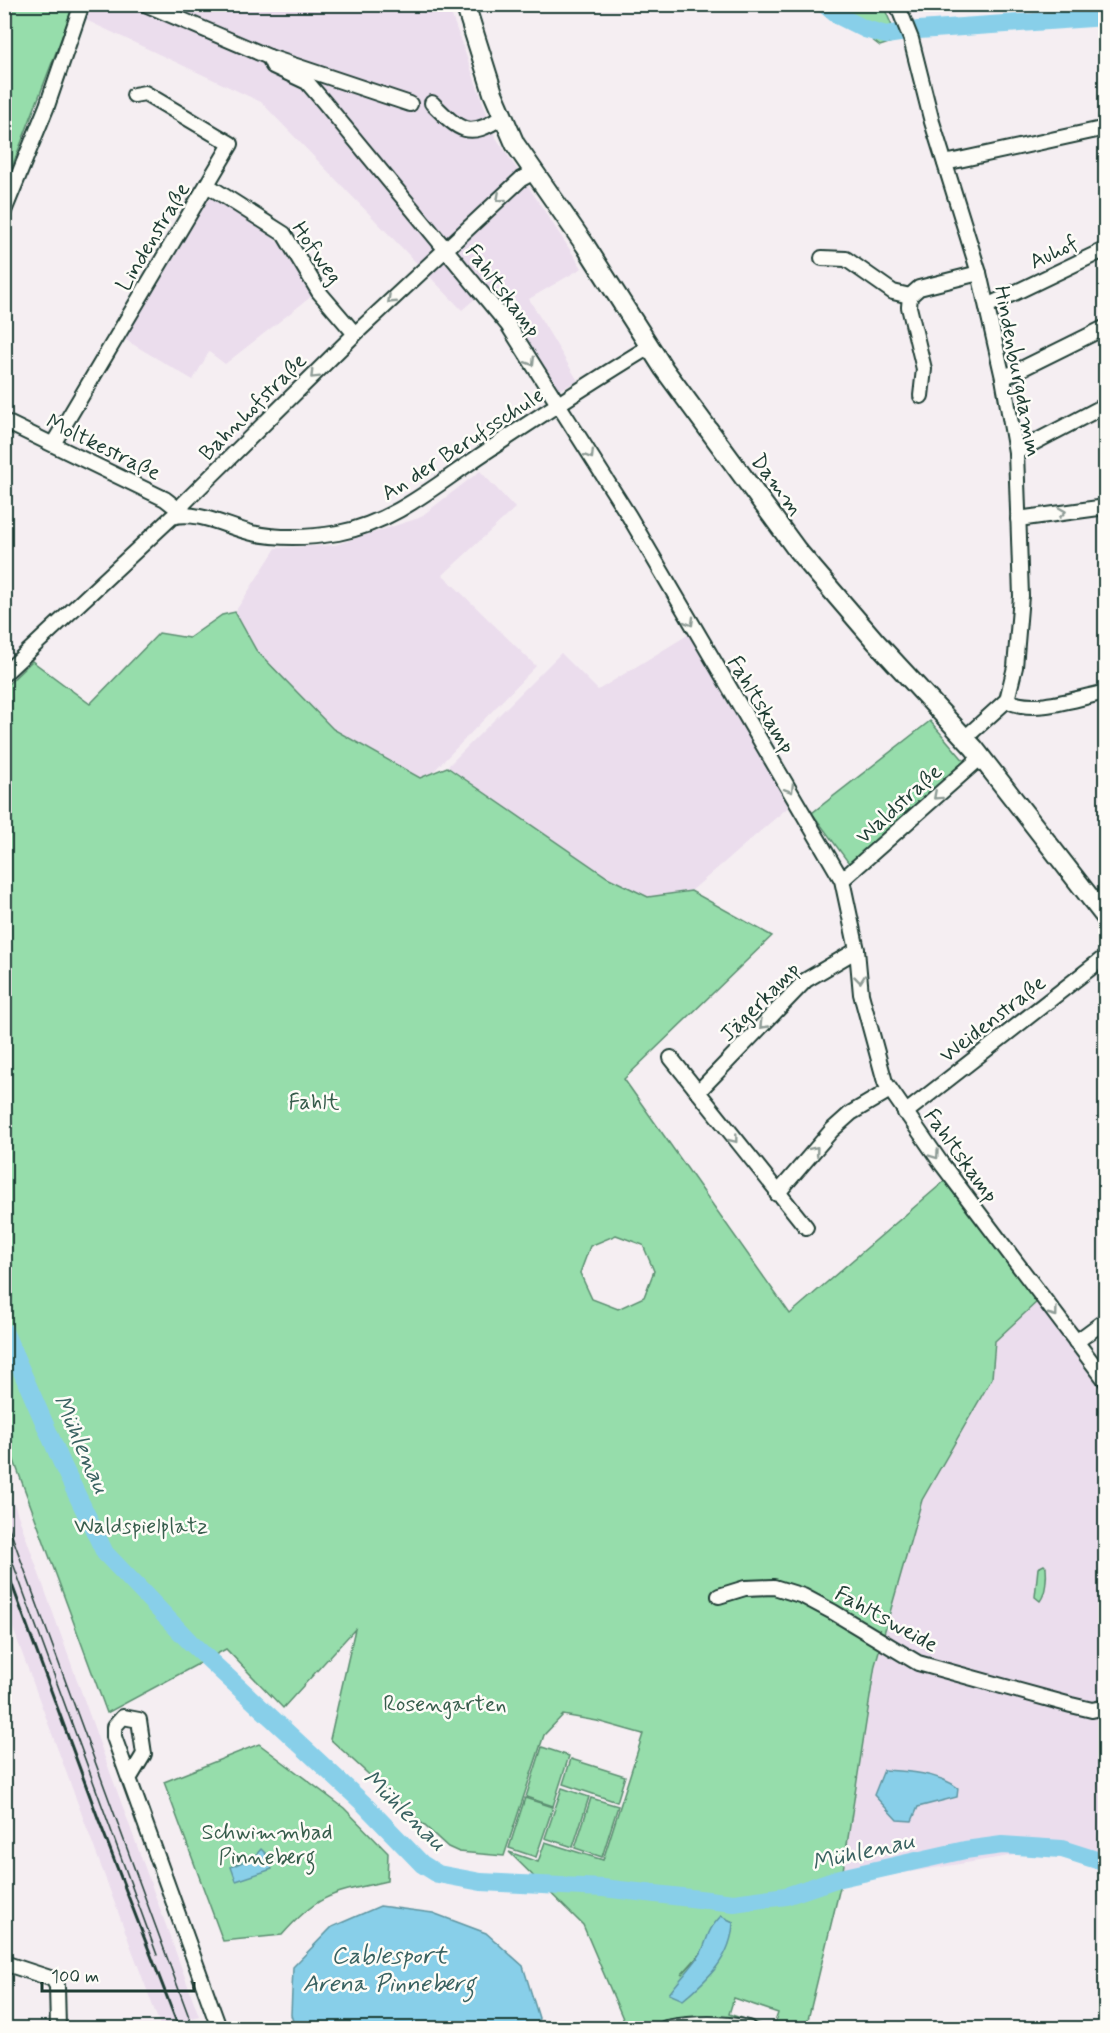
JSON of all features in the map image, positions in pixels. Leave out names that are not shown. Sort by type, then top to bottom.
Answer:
[{"type":"main road","name":"Damm","points":[[465,4],[502,117],[534,172],[585,245],[649,347],[797,550],[876,642],[966,738],[1106,918]]},
{"type":"street","points":[[4,212],[47,106],[82,4]]},
{"type":"street","points":[[145,4],[272,53],[298,66],[344,77],[410,104]]},
{"type":"street","name":"Hindenburgdamm","points":[[897,4],[904,20],[979,273],[1003,378],[1016,452],[1021,596],[1018,647],[1007,700]]},
{"type":"street","name":"Fahltskamp","points":[[272,53],[273,66],[307,82]]},
{"type":"street","name":"Fahltskamp","points":[[298,66],[307,82],[508,325],[628,516],[842,880],[857,950],[861,994],[878,1061],[890,1090],[1106,1381]]},
{"type":"street","name":"Lindenstraße","points":[[53,444],[231,144],[145,93],[134,95]]},
{"type":"street","points":[[432,103],[452,122],[469,131],[479,131],[502,117]]},
{"type":"street","points":[[945,163],[1106,128]]},
{"type":"street","name":"Bahnhofstraße","points":[[5,673],[158,528],[179,515],[184,503],[355,334],[441,243],[521,179],[534,172]]},
{"type":"street","name":"Hofweg","points":[[207,185],[284,234],[319,292],[355,334]]},
{"type":"street","name":"Auhof","points":[[987,306],[1106,249]]},
{"type":"street","points":[[822,258],[846,259],[893,292],[910,296]]},
{"type":"street","points":[[921,396],[924,369],[909,307],[910,296],[919,288],[979,273]]},
{"type":"street","points":[[1003,378],[1106,327]]},
{"type":"street","name":"An der Berufsschule","points":[[179,515],[277,536],[307,537],[364,526],[424,495],[483,454],[649,347]]},
{"type":"street","points":[[1016,452],[1106,405]]},
{"type":"street","name":"Moltkestraße","points":[[4,421],[165,500],[174,506],[179,515]]},
{"type":"street","points":[[1018,519],[1106,507]]},
{"type":"street","points":[[966,738],[1007,700],[1023,707],[1036,706],[1106,692]]},
{"type":"street","name":"Waldstraße","points":[[842,880],[981,757]]},
{"type":"street","name":"Jägerkamp","points":[[698,1092],[806,980],[857,950]]},
{"type":"street","name":"Weidenstraße","points":[[905,1113],[1106,956]]},
{"type":"street","points":[[671,1058],[777,1194],[806,1227]]},
{"type":"street","points":[[777,1194],[832,1130],[851,1113],[890,1090]]},
{"type":"street","points":[[1076,1342],[1106,1320]]},
{"type":"street","name":"Fahltsweide","points":[[719,1596],[745,1588],[774,1587],[803,1596],[918,1663],[1092,1710],[1106,1707]]},
{"type":"street","points":[[129,1779],[219,2028]]},
{"type":"street","points":[[4,1963],[53,1979],[57,1986],[58,2028]]},
{"type":"street","points":[[666,2028],[692,2024],[726,2023],[748,2028]]},
{"type":"shaded area","points":[[66,5],[448,5],[495,136],[582,268],[529,299],[578,381],[546,396],[512,340],[477,297],[462,310],[261,102],[88,21]]},
{"type":"shaded area","points":[[210,195],[259,225],[281,245],[312,296],[225,364],[209,352],[193,380],[124,339]]},
{"type":"shaded area","points":[[480,471],[515,508],[443,575],[536,666],[432,773],[420,778],[333,729],[256,650],[235,612],[276,548],[335,545],[419,518]]},
{"type":"shaded area","points":[[691,633],[792,804],[691,891],[648,898],[607,877],[447,767],[561,653],[598,690]]},
{"type":"shaded area","points":[[1039,1300],[1105,1389],[1105,1835],[1092,1863],[1028,1853],[841,1883],[875,1664],[922,1499],[992,1378],[995,1341]]},
{"type":"shaded area","points":[[4,1476],[199,2016],[161,2028],[5,1607]]},
{"type":"green space","points":[[5,4],[66,4],[73,8],[5,185]]},
{"type":"green space","points":[[827,5],[883,5],[898,40],[880,46]]},
{"type":"green space","name":"Fahlt","points":[[235,612],[256,650],[333,729],[420,778],[447,767],[607,877],[648,897],[691,891],[772,936],[624,1079],[790,1314],[947,1179],[1039,1300],[995,1341],[992,1378],[922,1500],[875,1665],[841,1883],[806,2028],[773,2028],[778,2013],[734,1998],[729,2014],[770,2028],[627,2028],[583,1925],[509,1852],[538,1862],[545,1842],[603,1860],[643,1734],[597,1721],[563,1715],[544,1735],[504,1856],[459,1852],[448,1847],[330,1739],[355,1629],[283,1708],[226,1649],[107,1713],[5,1436],[5,687],[32,661],[90,704],[159,633],[189,638],[222,615]],"holes":[[[616,1235],[643,1245],[654,1271],[644,1297],[618,1309],[592,1299],[580,1273],[590,1246]],[[721,1917],[733,1922],[681,1975],[700,1954]]]},
{"type":"green space","points":[[930,721],[966,763],[851,866],[812,813]]},
{"type":"green space","points":[[1044,1565],[1046,1585],[1040,1601],[1035,1597],[1038,1568]]},
{"type":"green space","name":"Schwimmbad Pinneberg","points":[[259,1744],[344,1808],[388,1853],[387,1881],[328,1897],[307,1911],[282,1935],[223,1941],[164,1782]]},
{"type":"green space","points":[[542,1747],[569,1756],[553,1806],[526,1797]]},
{"type":"green space","points":[[571,1759],[625,1776],[617,1802],[563,1784]]},
{"type":"green space","points":[[562,1788],[589,1797],[573,1847],[545,1838]]},
{"type":"green space","points":[[525,1798],[553,1807],[536,1857],[509,1848]]},
{"type":"green space","points":[[591,1798],[618,1806],[602,1857],[575,1848]]},
{"type":"water","points":[[884,1770],[913,1772],[942,1779],[958,1788],[957,1797],[918,1807],[912,1821],[897,1820],[874,1795]]},
{"type":"water","points":[[261,1849],[266,1854],[272,1869],[236,1881],[231,1867],[254,1857]]},
{"type":"water","name":"Cablesport Arena Pinneberg","points":[[380,1906],[433,1913],[486,1933],[523,1966],[539,2018],[537,2028],[295,2028],[291,2015],[293,1967],[332,1927]]},
{"type":"water","points":[[721,1916],[733,1922],[732,1935],[717,1966],[683,2000],[669,1994],[701,1953],[710,1930]]},
{"type":"waterway","points":[[824,4],[837,15],[865,29],[886,35],[919,30],[1106,17]]},
{"type":"waterway","name":"Mühlenau","points":[[4,1331],[64,1468],[105,1553],[190,1642],[362,1802],[422,1864],[438,1874],[481,1882],[603,1888],[734,1903],[786,1896],[836,1879],[965,1850],[1002,1845],[1062,1849],[1106,1863]]},
{"type":"tram line","points":[[4,1514],[193,2028]]},
{"type":"tram line","points":[[4,1539],[157,1955]]},
{"type":"railway","points":[[4,1563],[98,1818],[179,2028]]},
{"type":"park label","name":"Waldspielplatz","points":[[141,1525]]},
{"type":"park label","name":"Rosengarten","points":[[445,1703]]}]
